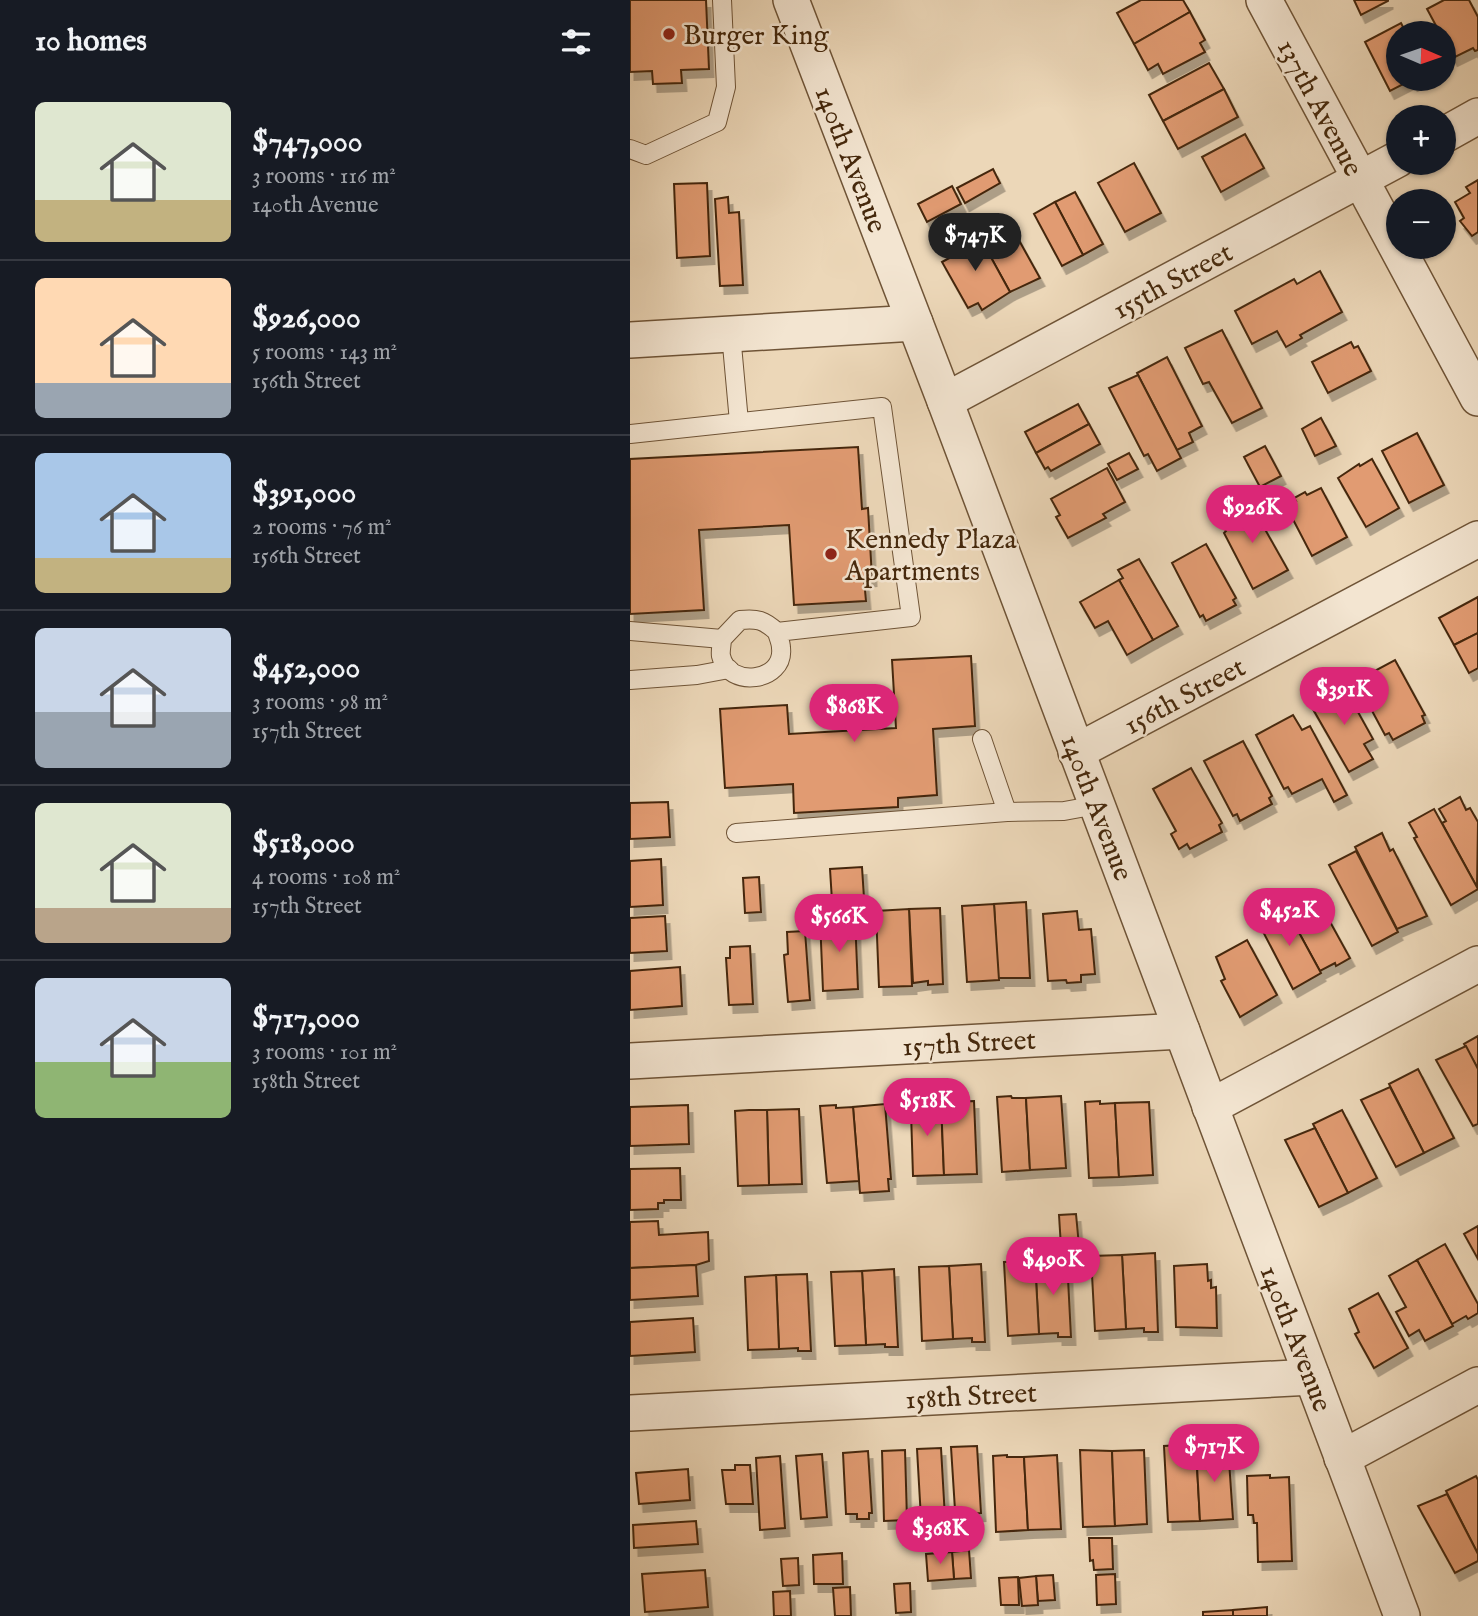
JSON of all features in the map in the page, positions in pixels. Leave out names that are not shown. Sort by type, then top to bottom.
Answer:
[{"type":"street","name":"140th Avenue","points":[[791,0],[945,401],[1402,1616]]},
{"type":"street","name":"137th Avenue","points":[[1264,0],[1478,398]]},
{"type":"street","points":[[1456,128],[1478,116]]},
{"type":"street","name":"155th Street","points":[[945,401],[1386,166]]},
{"type":"street","points":[[630,340],[915,323]]},
{"type":"street","name":"156th Street","points":[[1076,752],[1478,540]]},
{"type":"street","points":[[1210,1107],[1478,964]]},
{"type":"street","name":"157th Street","points":[[630,1061],[1182,1031]]},
{"type":"street","name":"158th Street","points":[[630,1413],[1312,1377]]},
{"type":"street","points":[[1342,1458],[1478,1385]]},
{"type":"lane","points":[[630,149],[646,155],[717,122],[726,87],[722,0]]},
{"type":"lane","points":[[731,334],[738,422]]},
{"type":"lane","points":[[630,434],[882,407],[911,617],[777,632]]},
{"type":"lane","points":[[756,618],[766,622],[777,632],[782,650],[778,663],[771,671],[758,678],[743,678],[729,669],[722,657],[722,639],[740,620],[756,618]]},
{"type":"lane","points":[[630,631],[722,639]]},
{"type":"lane","points":[[630,680],[697,675],[729,669]]},
{"type":"lane","points":[[982,739],[1007,812]]},
{"type":"lane","points":[[736,833],[1007,812],[1064,811],[1097,805]]},
{"type":"building","name":"Burger King","points":[[630,0],[706,0],[709,69],[681,70],[682,83],[653,84],[652,71],[630,72]]},
{"type":"building","points":[[1141,0],[1183,0],[1190,12],[1134,44],[1117,13]]},
{"type":"building","points":[[1354,0],[1388,0],[1388,1],[1361,15]]},
{"type":"building","points":[[1444,0],[1469,0],[1478,17],[1478,50],[1473,48],[1456,56],[1456,21],[1434,21],[1427,9]]},
{"type":"building","points":[[1190,12],[1205,40],[1200,43],[1205,52],[1163,74],[1158,64],[1148,70],[1134,44]]},
{"type":"building","points":[[1386,31],[1386,83],[1365,42]]},
{"type":"building","points":[[1209,63],[1224,89],[1163,121],[1149,95]]},
{"type":"building","points":[[1224,89],[1238,117],[1178,149],[1163,121]]},
{"type":"building","points":[[1245,134],[1264,168],[1221,192],[1202,157]]},
{"type":"building","points":[[1134,163],[1161,213],[1125,232],[1098,183]]},
{"type":"building","points":[[993,169],[1000,183],[965,203],[957,188]]},
{"type":"building","points":[[1478,180],[1478,232],[1472,236],[1460,221],[1464,218],[1456,204],[1470,193],[1466,187]]},
{"type":"building","points":[[707,183],[710,256],[677,258],[674,184]]},
{"type":"building","points":[[952,186],[961,204],[927,222],[918,204]]},
{"type":"building","points":[[1075,192],[1103,244],[1083,255],[1055,202]]},
{"type":"building","points":[[728,197],[729,213],[739,212],[743,285],[720,286],[715,199]]},
{"type":"building","points":[[1055,202],[1083,255],[1062,266],[1034,214]]},
{"type":"building","points":[[1006,217],[1040,278],[1010,292],[977,232]]},
{"type":"building","points":[[977,232],[1010,292],[982,310],[978,303],[968,308],[942,262],[953,256],[949,249]]},
{"type":"building","points":[[1320,271],[1342,312],[1300,335],[1302,338],[1286,347],[1277,331],[1252,344],[1235,311],[1294,279],[1297,284]]},
{"type":"building","points":[[1222,330],[1262,408],[1232,423],[1209,382],[1203,384],[1185,348]]},
{"type":"building","points":[[1351,342],[1354,348],[1358,346],[1371,371],[1328,393],[1312,362]]},
{"type":"building","points":[[1167,357],[1202,426],[1189,433],[1193,442],[1177,450],[1137,373]]},
{"type":"building","points":[[1138,375],[1181,458],[1157,471],[1148,454],[1144,456],[1109,388]]},
{"type":"building","points":[[1078,404],[1089,424],[1036,453],[1025,432]]},
{"type":"building","points":[[1321,418],[1336,446],[1315,456],[1302,429]]},
{"type":"building","points":[[1089,424],[1100,444],[1051,471],[1048,467],[1045,469],[1036,453]]},
{"type":"building","points":[[1417,433],[1444,485],[1409,503],[1382,451]]},
{"type":"building","points":[[1265,446],[1281,476],[1260,487],[1244,457]]},
{"type":"building","name":"Kennedy Plaza Apartments","points":[[858,447],[862,509],[868,508],[872,578],[864,579],[866,601],[794,605],[789,525],[699,530],[704,610],[630,614],[630,459]]},
{"type":"building","points":[[1129,453],[1138,469],[1117,480],[1108,464]]},
{"type":"building","points":[[1372,459],[1399,508],[1366,527],[1338,478]]},
{"type":"building","points":[[1107,468],[1125,502],[1103,514],[1106,518],[1068,538],[1056,517],[1060,515],[1051,499]]},
{"type":"building","points":[[1321,488],[1347,537],[1312,556],[1286,506],[1305,492],[1307,495]]},
{"type":"building","points":[[1249,501],[1288,570],[1253,589],[1224,533],[1226,531],[1219,517]]},
{"type":"building","points":[[1206,544],[1236,598],[1233,600],[1236,605],[1206,621],[1203,615],[1200,617],[1172,563]]},
{"type":"building","points":[[1139,559],[1178,626],[1153,640],[1119,580],[1123,578],[1118,570]]},
{"type":"building","points":[[1119,580],[1153,640],[1127,655],[1108,621],[1095,628],[1080,602]]},
{"type":"building","points":[[1478,597],[1478,633],[1454,645],[1439,618]]},
{"type":"building","points":[[1478,633],[1478,668],[1469,673],[1454,645]]},
{"type":"building","points":[[971,656],[975,726],[933,729],[937,795],[898,798],[898,807],[794,813],[793,784],[725,788],[720,709],[787,705],[789,734],[896,728],[892,660]]},
{"type":"building","points":[[1395,660],[1425,715],[1422,716],[1425,723],[1393,740],[1389,733],[1385,735],[1356,681]]},
{"type":"building","points":[[1343,685],[1373,739],[1364,744],[1373,759],[1349,772],[1310,704]]},
{"type":"building","points":[[1293,715],[1302,730],[1310,726],[1347,795],[1334,802],[1322,779],[1292,794],[1288,787],[1284,789],[1256,735]]},
{"type":"building","points":[[1243,741],[1272,796],[1269,798],[1272,804],[1240,821],[1237,814],[1233,816],[1204,761]]},
{"type":"building","points":[[1191,768],[1222,823],[1219,825],[1222,832],[1190,849],[1187,844],[1179,849],[1171,834],[1176,831],[1153,789]]},
{"type":"building","points":[[1460,797],[1466,810],[1470,808],[1478,822],[1477,887],[1442,823],[1446,821],[1439,809]]},
{"type":"building","points":[[668,802],[670,837],[630,839],[630,803]]},
{"type":"building","points":[[1434,809],[1478,889],[1451,905],[1414,838],[1417,837],[1409,823]]},
{"type":"building","points":[[1382,833],[1427,916],[1397,929],[1355,847]]},
{"type":"building","points":[[1356,851],[1398,932],[1372,946],[1329,865]]},
{"type":"building","points":[[661,859],[663,905],[630,907],[630,861]]},
{"type":"building","points":[[862,867],[864,898],[832,901],[830,869]]},
{"type":"building","points":[[759,877],[761,912],[745,913],[743,878]]},
{"type":"building","points":[[1313,891],[1350,958],[1320,971],[1285,907]]},
{"type":"building","points":[[1026,902],[1030,978],[998,978],[994,904]]},
{"type":"building","points":[[994,904],[999,980],[967,982],[962,906]]},
{"type":"building","points":[[1285,907],[1321,973],[1293,989],[1258,922]]},
{"type":"building","points":[[940,908],[943,984],[928,985],[928,981],[913,983],[909,909]]},
{"type":"building","points":[[909,909],[912,986],[879,987],[876,911]]},
{"type":"building","points":[[1077,911],[1079,930],[1091,929],[1095,974],[1081,975],[1081,982],[1048,981],[1043,914]]},
{"type":"building","points":[[665,916],[667,951],[630,953],[630,918]]},
{"type":"building","points":[[855,917],[858,989],[823,991],[820,918]]},
{"type":"building","points":[[805,931],[810,1000],[788,1002],[784,955],[788,954],[787,932]]},
{"type":"building","points":[[1247,940],[1277,995],[1240,1017],[1221,981],[1225,979],[1216,957]]},
{"type":"building","points":[[750,946],[753,1004],[729,1005],[726,958],[730,958],[730,947]]},
{"type":"building","points":[[680,967],[682,1006],[630,1010],[630,971]]},
{"type":"building","points":[[1478,1036],[1478,1069],[1464,1044]]},
{"type":"building","points":[[1466,1046],[1478,1069],[1478,1124],[1473,1126],[1436,1060]]},
{"type":"building","points":[[1418,1069],[1454,1138],[1424,1153],[1389,1084]]},
{"type":"building","points":[[1390,1087],[1424,1153],[1396,1167],[1361,1100]]},
{"type":"building","points":[[1061,1096],[1066,1168],[1030,1170],[1026,1098]]},
{"type":"building","points":[[997,1097],[1026,1098],[1030,1170],[1002,1172]]},
{"type":"building","points":[[908,1101],[941,1102],[944,1175],[913,1176],[911,1112],[908,1112]]},
{"type":"building","points":[[974,1101],[977,1174],[944,1175],[941,1102]]},
{"type":"building","points":[[1100,1101],[1100,1104],[1115,1103],[1119,1177],[1089,1178],[1085,1102]]},
{"type":"building","points":[[1149,1102],[1153,1175],[1119,1177],[1115,1103]]},
{"type":"building","points":[[885,1104],[891,1179],[888,1179],[889,1191],[860,1193],[853,1107]]},
{"type":"building","points":[[688,1105],[689,1144],[630,1146],[630,1107]]},
{"type":"building","points":[[836,1105],[836,1108],[853,1107],[859,1181],[827,1183],[820,1106]]},
{"type":"building","points":[[799,1109],[802,1184],[769,1185],[767,1110]]},
{"type":"building","points":[[767,1110],[769,1185],[738,1186],[735,1111]]},
{"type":"building","points":[[1342,1110],[1377,1178],[1348,1193],[1313,1124]]},
{"type":"building","points":[[1315,1128],[1348,1193],[1319,1207],[1285,1140]]},
{"type":"building","points":[[680,1168],[681,1200],[664,1200],[664,1203],[658,1203],[658,1209],[630,1210],[630,1169]]},
{"type":"building","points":[[1076,1214],[1079,1246],[1061,1247],[1059,1215]]},
{"type":"building","points":[[658,1221],[659,1235],[708,1232],[709,1261],[696,1265],[630,1268],[630,1222]]},
{"type":"building","points":[[1478,1226],[1478,1259],[1464,1234]]},
{"type":"building","points":[[1445,1244],[1478,1304],[1478,1313],[1452,1324],[1417,1260]]},
{"type":"building","points":[[1155,1253],[1158,1332],[1144,1332],[1144,1328],[1126,1329],[1122,1255]]},
{"type":"building","points":[[1122,1255],[1126,1329],[1095,1331],[1091,1256]]},
{"type":"building","points":[[1067,1259],[1071,1337],[1058,1337],[1058,1333],[1039,1334],[1035,1261]]},
{"type":"building","points":[[1417,1260],[1453,1326],[1425,1341],[1419,1330],[1409,1336],[1396,1312],[1406,1307],[1389,1276]]},
{"type":"building","points":[[1035,1261],[1039,1334],[1008,1336],[1004,1262]]},
{"type":"building","points":[[981,1264],[985,1342],[972,1342],[972,1338],[953,1339],[949,1266]]},
{"type":"building","points":[[1207,1264],[1208,1281],[1211,1280],[1211,1288],[1216,1287],[1217,1328],[1176,1327],[1174,1266]]},
{"type":"building","points":[[696,1265],[698,1296],[630,1300],[630,1268]]},
{"type":"building","points":[[949,1266],[953,1339],[922,1341],[919,1267]]},
{"type":"building","points":[[894,1269],[898,1347],[885,1347],[885,1344],[866,1345],[862,1271]]},
{"type":"building","points":[[862,1271],[866,1345],[835,1346],[831,1272]]},
{"type":"building","points":[[807,1274],[811,1351],[798,1351],[798,1348],[779,1349],[776,1275]]},
{"type":"building","points":[[776,1275],[779,1349],[748,1350],[745,1277]]},
{"type":"building","points":[[1378,1293],[1408,1348],[1374,1368],[1355,1334],[1359,1332],[1349,1309]]},
{"type":"building","points":[[693,1318],[695,1352],[630,1356],[630,1322]]},
{"type":"building","points":[[1179,1445],[1179,1448],[1196,1448],[1200,1521],[1168,1522],[1164,1446]]},
{"type":"building","points":[[977,1446],[981,1513],[967,1514],[966,1510],[955,1510],[951,1447]]},
{"type":"building","points":[[1228,1446],[1233,1519],[1200,1521],[1196,1448]]},
{"type":"building","points":[[941,1448],[945,1518],[921,1519],[917,1449]]},
{"type":"building","points":[[905,1450],[907,1520],[884,1521],[882,1451]]},
{"type":"building","points":[[1080,1450],[1112,1451],[1115,1526],[1083,1527]]},
{"type":"building","points":[[1144,1450],[1147,1524],[1115,1526],[1112,1451]]},
{"type":"building","points":[[868,1451],[872,1513],[869,1513],[869,1519],[857,1519],[857,1514],[846,1514],[843,1453]]},
{"type":"building","points":[[822,1454],[827,1517],[801,1519],[796,1456]]},
{"type":"building","points":[[1057,1455],[1061,1529],[1028,1530],[1024,1457]]},
{"type":"building","points":[[780,1456],[785,1528],[760,1530],[756,1458]]},
{"type":"building","points":[[993,1456],[1024,1457],[1028,1530],[996,1532]]},
{"type":"building","points":[[735,1465],[750,1465],[753,1504],[726,1504],[722,1470],[735,1470]]},
{"type":"building","points":[[688,1469],[690,1500],[639,1504],[636,1473]]},
{"type":"building","points":[[1270,1475],[1270,1478],[1289,1477],[1292,1561],[1258,1562],[1257,1523],[1254,1523],[1253,1515],[1248,1515],[1247,1476]]},
{"type":"building","points":[[1476,1476],[1478,1480],[1478,1554],[1446,1491]]},
{"type":"building","points":[[1447,1494],[1478,1554],[1478,1561],[1455,1573],[1418,1506]]},
{"type":"building","points":[[696,1521],[698,1544],[634,1548],[633,1525]]},
{"type":"building","points":[[1089,1538],[1112,1538],[1113,1569],[1094,1570],[1093,1560],[1090,1561]]},
{"type":"building","points":[[969,1550],[971,1578],[954,1579],[952,1552]]},
{"type":"building","points":[[952,1552],[954,1579],[928,1581],[926,1554]]},
{"type":"building","points":[[842,1553],[843,1584],[814,1584],[813,1555]]},
{"type":"building","points":[[798,1558],[799,1585],[783,1586],[781,1559]]},
{"type":"building","points":[[705,1570],[708,1607],[645,1612],[642,1574]]},
{"type":"building","points":[[1115,1574],[1116,1604],[1097,1605],[1096,1575]]},
{"type":"building","points":[[1053,1575],[1055,1600],[1038,1601],[1036,1576]]},
{"type":"building","points":[[1036,1576],[1038,1605],[1022,1606],[1019,1578]]},
{"type":"building","points":[[1018,1577],[1019,1605],[1001,1605],[999,1578]]},
{"type":"building","points":[[910,1583],[911,1612],[896,1613],[894,1584]]},
{"type":"building","points":[[850,1587],[851,1616],[835,1616],[833,1588]]},
{"type":"building","points":[[790,1591],[791,1616],[774,1616],[773,1592]]},
{"type":"building","points":[[1267,1607],[1267,1616],[1233,1616],[1233,1610]]},
{"type":"building","points":[[1233,1610],[1233,1616],[1203,1616],[1203,1612]]},
{"type":"place","name":"Burger King","points":[[669,34]]},
{"type":"place","name":"Kennedy Plaza Apartments","points":[[831,554]]}]
